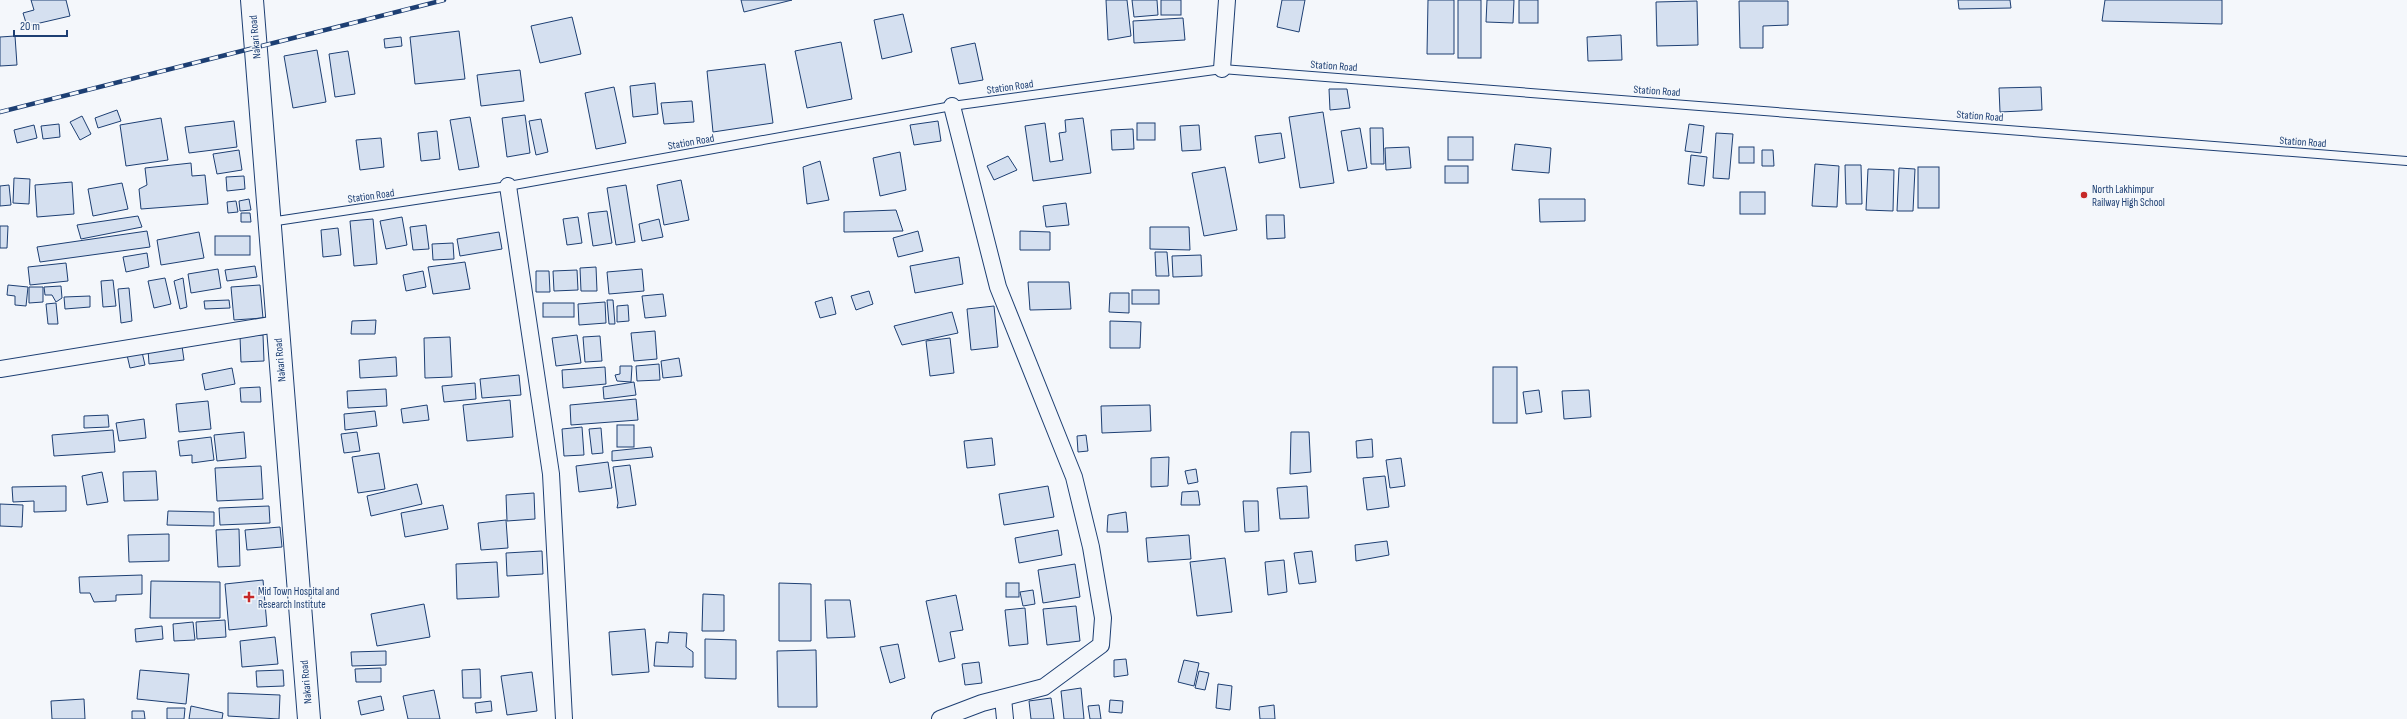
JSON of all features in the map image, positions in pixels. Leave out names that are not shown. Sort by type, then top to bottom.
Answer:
[{"type":"street","name":"Nakari Road","points":[[252,0],[309,719]]},
{"type":"street","points":[[1222,69],[1227,0]]},
{"type":"street","points":[[940,719],[1003,698],[1044,687],[1101,645],[1103,618],[1091,547],[1074,477],[998,287],[952,106]]},
{"type":"street","points":[[508,186],[550,474],[564,719]]},
{"type":"street","points":[[0,369],[277,324]]},
{"type":"street","points":[[1003,698],[1005,719]]},
{"type":"lane","name":"Station Road","points":[[269,222],[508,186],[952,106],[1222,69],[2407,161]]},
{"type":"building","points":[[31,0],[66,0],[70,16],[27,26],[23,13],[34,10]]},
{"type":"building","points":[[741,0],[792,0],[744,12]]},
{"type":"building","points":[[1106,0],[1127,0],[1131,36],[1108,40]]},
{"type":"building","points":[[1132,0],[1157,0],[1158,15],[1134,17]]},
{"type":"building","points":[[1161,0],[1181,0],[1181,15],[1161,15]]},
{"type":"building","points":[[1282,0],[1305,0],[1299,32],[1277,27]]},
{"type":"building","points":[[1428,0],[1454,0],[1454,54],[1427,54]]},
{"type":"building","points":[[1458,0],[1481,0],[1481,58],[1458,58]]},
{"type":"building","points":[[1487,0],[1514,0],[1513,23],[1486,22]]},
{"type":"building","points":[[1519,0],[1538,0],[1538,23],[1519,23]]},
{"type":"building","points":[[1958,0],[2010,0],[2011,8],[1959,9]]},
{"type":"building","points":[[2105,0],[2222,0],[2222,24],[2102,21]]},
{"type":"building","points":[[1697,1],[1698,45],[1657,46],[1656,2]]},
{"type":"building","points":[[1739,1],[1788,1],[1788,25],[1763,26],[1763,48],[1740,48]]},
{"type":"building","points":[[903,14],[912,52],[882,59],[874,20]]},
{"type":"building","points":[[572,17],[581,54],[540,63],[531,26]]},
{"type":"building","points":[[1183,18],[1185,40],[1134,43],[1133,21]]},
{"type":"building","points":[[459,31],[465,79],[415,84],[410,37]]},
{"type":"building","points":[[1621,35],[1622,60],[1588,61],[1587,37]]},
{"type":"building","points":[[15,36],[17,65],[0,66],[0,37]]},
{"type":"building","points":[[401,37],[402,46],[385,48],[384,39]]},
{"type":"building","points":[[841,42],[852,99],[807,108],[795,51]]},
{"type":"building","points":[[975,43],[983,80],[959,84],[951,48]]},
{"type":"building","points":[[317,50],[326,102],[293,108],[284,56]]},
{"type":"building","points":[[348,51],[355,94],[335,97],[329,54]]},
{"type":"building","points":[[765,64],[773,123],[713,132],[707,71]]},
{"type":"building","points":[[520,70],[524,101],[481,106],[477,75]]},
{"type":"building","points":[[655,83],[658,114],[633,117],[630,86]]},
{"type":"building","points":[[614,87],[626,143],[596,149],[585,93]]},
{"type":"building","points":[[2041,87],[2042,110],[2000,112],[1999,88]]},
{"type":"building","points":[[1329,89],[1347,89],[1350,108],[1330,110]]},
{"type":"building","points":[[692,101],[694,122],[664,124],[661,103]]},
{"type":"building","points":[[117,110],[121,121],[98,128],[95,118]]},
{"type":"building","points":[[1323,112],[1334,183],[1300,188],[1289,117]]},
{"type":"building","points":[[525,115],[530,153],[507,157],[502,118]]},
{"type":"building","points":[[82,116],[91,134],[80,140],[70,122]]},
{"type":"building","points":[[470,117],[479,167],[459,170],[450,120]]},
{"type":"building","points":[[161,118],[168,160],[126,166],[120,125]]},
{"type":"building","points":[[1083,118],[1091,173],[1033,181],[1025,126],[1045,123],[1050,162],[1063,160],[1059,133],[1066,132],[1065,120]]},
{"type":"building","points":[[541,119],[548,152],[536,155],[529,121]]},
{"type":"building","points":[[234,121],[237,147],[189,153],[185,127]]},
{"type":"building","points":[[938,121],[941,141],[914,145],[910,125]]},
{"type":"building","points":[[1137,123],[1155,123],[1155,140],[1137,140]]},
{"type":"building","points":[[59,124],[60,137],[43,139],[41,126]]},
{"type":"building","points":[[1689,124],[1704,126],[1701,153],[1685,151]]},
{"type":"building","points":[[34,125],[37,138],[17,143],[14,130]]},
{"type":"building","points":[[1199,125],[1201,150],[1182,151],[1180,126]]},
{"type":"building","points":[[1360,128],[1367,168],[1348,171],[1341,131]]},
{"type":"building","points":[[1370,128],[1383,128],[1384,164],[1371,164]]},
{"type":"building","points":[[1133,129],[1134,149],[1112,150],[1111,130]]},
{"type":"building","points":[[437,131],[440,159],[421,161],[418,133]]},
{"type":"building","points":[[1281,133],[1285,158],[1259,163],[1255,136]]},
{"type":"building","points":[[1716,133],[1733,134],[1729,179],[1713,178]]},
{"type":"building","points":[[1448,137],[1473,137],[1473,160],[1448,160]]},
{"type":"building","points":[[381,138],[384,167],[360,170],[356,140]]},
{"type":"building","points":[[1515,144],[1551,148],[1549,173],[1512,170]]},
{"type":"building","points":[[1409,147],[1411,168],[1386,170],[1385,148]]},
{"type":"building","points":[[1739,147],[1754,147],[1754,163],[1739,163]]},
{"type":"building","points":[[239,150],[242,170],[217,174],[213,154]]},
{"type":"building","points":[[1762,150],[1773,150],[1774,166],[1762,166]]},
{"type":"building","points":[[900,152],[906,190],[880,196],[873,158]]},
{"type":"building","points":[[1691,155],[1707,157],[1704,186],[1688,184]]},
{"type":"building","points":[[1008,156],[1017,170],[994,180],[987,166]]},
{"type":"building","points":[[820,161],[829,200],[807,204],[803,167]]},
{"type":"building","points":[[191,163],[192,176],[205,175],[208,204],[141,209],[139,189],[147,185],[145,168]]},
{"type":"building","points":[[1815,164],[1839,166],[1837,207],[1812,206]]},
{"type":"building","points":[[1845,165],[1861,165],[1862,204],[1846,204]]},
{"type":"building","points":[[1445,166],[1468,166],[1468,183],[1445,183]]},
{"type":"building","points":[[1225,167],[1237,230],[1204,236],[1192,173]]},
{"type":"building","points":[[1918,167],[1939,167],[1939,208],[1918,208]]},
{"type":"building","points":[[1899,168],[1915,169],[1913,211],[1897,211]]},
{"type":"building","points":[[1868,169],[1894,170],[1893,211],[1866,210]]},
{"type":"building","points":[[244,176],[245,189],[227,191],[226,177]]},
{"type":"building","points":[[14,178],[30,179],[29,204],[13,203]]},
{"type":"building","points":[[681,180],[689,220],[664,225],[657,185]]},
{"type":"building","points":[[72,182],[74,214],[37,217],[35,185]]},
{"type":"building","points":[[122,183],[128,209],[93,216],[88,189]]},
{"type":"building","points":[[9,185],[11,205],[0,206],[0,186]]},
{"type":"building","points":[[626,185],[635,242],[616,245],[607,188]]},
{"type":"building","points":[[1740,192],[1765,192],[1765,214],[1740,214]]},
{"type":"building","points":[[249,199],[251,210],[240,211],[239,201]]},
{"type":"building","points":[[1539,199],[1585,199],[1585,221],[1540,222]]},
{"type":"building","points":[[236,201],[238,212],[228,213],[227,202]]},
{"type":"building","points":[[1066,203],[1069,225],[1046,227],[1043,206]]},
{"type":"building","points":[[896,210],[903,231],[844,232],[844,212]]},
{"type":"building","points":[[607,211],[612,243],[593,246],[588,213]]},
{"type":"building","points":[[241,213],[250,213],[251,222],[241,222]]},
{"type":"building","points":[[1266,215],[1284,215],[1285,238],[1267,239]]},
{"type":"building","points":[[138,216],[142,227],[81,239],[77,225]]},
{"type":"building","points":[[402,217],[407,245],[386,249],[380,221]]},
{"type":"building","points":[[578,217],[582,243],[567,245],[563,219]]},
{"type":"building","points":[[373,219],[377,264],[354,266],[350,221]]},
{"type":"building","points":[[659,219],[663,237],[642,241],[639,224]]},
{"type":"building","points":[[426,225],[429,249],[413,250],[410,227]]},
{"type":"building","points":[[0,226],[8,226],[7,248],[0,248]]},
{"type":"building","points":[[1150,227],[1189,227],[1190,250],[1150,249]]},
{"type":"building","points":[[338,228],[341,255],[323,257],[321,230]]},
{"type":"building","points":[[147,231],[150,247],[40,262],[37,247]]},
{"type":"building","points":[[918,231],[923,251],[898,257],[893,238]]},
{"type":"building","points":[[1020,231],[1050,232],[1050,250],[1020,250]]},
{"type":"building","points":[[199,232],[204,258],[161,265],[157,240]]},
{"type":"building","points":[[499,232],[502,249],[460,256],[457,239]]},
{"type":"building","points":[[215,236],[250,236],[250,255],[215,255]]},
{"type":"building","points":[[453,243],[454,259],[433,260],[432,244]]},
{"type":"building","points":[[1155,252],[1167,252],[1169,276],[1156,276]]},
{"type":"building","points":[[147,253],[149,267],[126,272],[123,257]]},
{"type":"building","points":[[1201,255],[1202,276],[1173,277],[1172,256]]},
{"type":"building","points":[[959,257],[963,284],[915,293],[910,266]]},
{"type":"building","points":[[465,262],[470,289],[433,294],[428,267]]},
{"type":"building","points":[[66,263],[68,281],[30,285],[28,267]]},
{"type":"building","points":[[255,266],[257,277],[227,281],[225,270]]},
{"type":"building","points":[[596,267],[597,291],[581,291],[580,268]]},
{"type":"building","points":[[218,269],[221,288],[191,293],[188,274]]},
{"type":"building","points":[[642,269],[644,291],[609,294],[607,272]]},
{"type":"building","points":[[577,270],[578,290],[554,291],[553,271]]},
{"type":"building","points":[[423,271],[426,287],[406,291],[403,275]]},
{"type":"building","points":[[536,271],[549,271],[550,292],[536,292]]},
{"type":"building","points":[[165,278],[171,304],[154,308],[148,281]]},
{"type":"building","points":[[183,278],[187,307],[180,309],[174,281]]},
{"type":"building","points":[[113,280],[116,306],[103,307],[101,281]]},
{"type":"building","points":[[1028,282],[1069,282],[1071,309],[1030,310]]},
{"type":"building","points":[[8,285],[28,287],[26,306],[15,305],[15,296],[7,295]]},
{"type":"building","points":[[260,285],[263,318],[234,320],[231,287]]},
{"type":"building","points":[[61,286],[62,298],[56,302],[52,295],[45,295],[44,287]]},
{"type":"building","points":[[29,287],[43,287],[43,302],[29,303]]},
{"type":"building","points":[[129,288],[132,321],[121,323],[118,289]]},
{"type":"building","points":[[1132,290],[1159,290],[1159,304],[1132,304]]},
{"type":"building","points":[[869,291],[873,304],[856,310],[851,296]]},
{"type":"building","points":[[1110,293],[1129,293],[1129,313],[1109,312]]},
{"type":"building","points":[[663,294],[666,316],[645,318],[642,296]]},
{"type":"building","points":[[90,296],[90,307],[65,309],[64,297]]},
{"type":"building","points":[[832,297],[836,314],[820,318],[815,302]]},
{"type":"building","points":[[229,300],[230,308],[205,309],[204,301]]},
{"type":"building","points":[[607,300],[613,300],[615,324],[609,324]]},
{"type":"building","points":[[605,302],[606,323],[579,325],[578,304]]},
{"type":"building","points":[[56,303],[58,324],[48,324],[46,304]]},
{"type":"building","points":[[543,303],[574,303],[574,317],[543,317]]},
{"type":"building","points":[[628,305],[629,321],[617,322],[617,306]]},
{"type":"building","points":[[994,306],[998,347],[971,350],[967,309]]},
{"type":"building","points":[[952,312],[958,333],[902,345],[894,326]]},
{"type":"building","points":[[376,320],[375,334],[351,334],[352,321]]},
{"type":"building","points":[[1110,321],[1141,322],[1140,348],[1110,348]]},
{"type":"building","points":[[655,331],[657,359],[634,361],[631,333]]},
{"type":"building","points":[[263,335],[264,361],[241,362],[240,336]]},
{"type":"building","points":[[577,335],[581,363],[556,366],[552,338]]},
{"type":"building","points":[[600,336],[602,361],[585,362],[583,337]]},
{"type":"building","points":[[450,337],[452,377],[425,378],[424,338]]},
{"type":"building","points":[[950,338],[954,373],[930,376],[926,341]]},
{"type":"building","points":[[182,346],[184,360],[149,364],[148,349]]},
{"type":"building","points":[[142,352],[145,365],[130,368],[127,355]]},
{"type":"building","points":[[396,357],[397,376],[360,378],[359,360]]},
{"type":"building","points":[[679,358],[682,376],[663,378],[661,361]]},
{"type":"building","points":[[659,364],[660,380],[637,381],[636,366]]},
{"type":"building","points":[[620,366],[632,366],[631,382],[617,381],[615,375],[620,374]]},
{"type":"building","points":[[605,367],[606,384],[563,388],[562,370]]},
{"type":"building","points":[[1493,367],[1517,367],[1517,423],[1493,423]]},
{"type":"building","points":[[232,368],[235,384],[205,390],[202,374]]},
{"type":"building","points":[[519,375],[521,395],[482,398],[480,379]]},
{"type":"building","points":[[634,382],[636,395],[604,399],[603,387]]},
{"type":"building","points":[[475,383],[476,399],[444,402],[442,386]]},
{"type":"building","points":[[260,387],[261,402],[241,402],[240,388]]},
{"type":"building","points":[[386,389],[387,406],[348,408],[347,391]]},
{"type":"building","points":[[1539,390],[1542,412],[1526,414],[1523,392]]},
{"type":"building","points":[[1589,390],[1591,417],[1564,419],[1562,391]]},
{"type":"building","points":[[636,399],[638,420],[571,425],[570,405]]},
{"type":"building","points":[[510,400],[513,437],[467,441],[463,405]]},
{"type":"building","points":[[208,401],[211,429],[179,432],[176,404]]},
{"type":"building","points":[[427,405],[429,420],[403,423],[401,409]]},
{"type":"building","points":[[1150,405],[1151,431],[1102,433],[1101,406]]},
{"type":"building","points":[[375,411],[377,426],[345,430],[344,414]]},
{"type":"building","points":[[108,415],[109,427],[84,428],[84,416]]},
{"type":"building","points":[[144,419],[146,438],[119,441],[116,423]]},
{"type":"building","points":[[617,425],[634,425],[634,447],[617,447]]},
{"type":"building","points":[[582,427],[584,455],[564,456],[562,429]]},
{"type":"building","points":[[601,428],[603,453],[592,454],[589,429]]},
{"type":"building","points":[[113,430],[115,452],[54,456],[52,435]]},
{"type":"building","points":[[244,432],[246,458],[217,461],[214,435]]},
{"type":"building","points":[[357,432],[360,451],[344,453],[341,434]]},
{"type":"building","points":[[1291,432],[1309,432],[1311,472],[1290,474]]},
{"type":"building","points":[[1086,435],[1088,451],[1078,452],[1077,436]]},
{"type":"building","points":[[211,437],[214,460],[192,463],[192,455],[180,456],[178,441]]},
{"type":"building","points":[[992,438],[995,465],[967,468],[964,441]]},
{"type":"building","points":[[1372,439],[1373,457],[1357,458],[1356,441]]},
{"type":"building","points":[[651,447],[653,457],[612,461],[612,451]]},
{"type":"building","points":[[379,453],[385,489],[358,493],[352,457]]},
{"type":"building","points":[[1169,457],[1168,486],[1151,487],[1151,458]]},
{"type":"building","points":[[1401,458],[1405,486],[1390,488],[1386,460]]},
{"type":"building","points":[[608,462],[612,488],[579,492],[576,466]]},
{"type":"building","points":[[630,465],[636,505],[617,508],[618,503],[613,467]]},
{"type":"building","points":[[261,466],[263,499],[217,501],[215,468]]},
{"type":"building","points":[[1196,469],[1198,482],[1188,484],[1185,471]]},
{"type":"building","points":[[156,471],[158,500],[124,501],[123,472]]},
{"type":"building","points":[[102,472],[108,502],[87,505],[82,476]]},
{"type":"building","points":[[1385,476],[1389,507],[1367,510],[1363,478]]},
{"type":"building","points":[[417,484],[422,504],[371,516],[367,496]]},
{"type":"building","points":[[66,486],[66,511],[34,512],[34,501],[13,502],[12,487]]},
{"type":"building","points":[[1048,486],[1054,517],[1004,525],[999,494]]},
{"type":"building","points":[[1307,486],[1309,518],[1280,519],[1277,488]]},
{"type":"building","points":[[1198,491],[1200,505],[1181,505],[1182,492]]},
{"type":"building","points":[[534,493],[535,519],[507,521],[506,495]]},
{"type":"building","points":[[1243,501],[1258,501],[1259,531],[1245,532]]},
{"type":"building","points":[[0,504],[23,505],[22,527],[0,526]]},
{"type":"building","points":[[443,505],[448,529],[405,537],[401,513]]},
{"type":"building","points":[[269,506],[270,523],[220,525],[219,508]]},
{"type":"building","points":[[168,511],[214,512],[214,526],[167,525]]},
{"type":"building","points":[[1126,512],[1128,532],[1107,532],[1108,515]]},
{"type":"building","points":[[506,520],[508,548],[481,550],[478,523]]},
{"type":"building","points":[[280,527],[282,547],[247,550],[245,530]]},
{"type":"building","points":[[239,529],[240,566],[218,567],[216,530]]},
{"type":"building","points":[[1058,530],[1062,555],[1019,563],[1015,538]]},
{"type":"building","points":[[169,534],[169,561],[129,562],[128,535]]},
{"type":"building","points":[[1189,535],[1191,559],[1148,562],[1146,538]]},
{"type":"building","points":[[1387,541],[1389,555],[1356,561],[1355,545]]},
{"type":"building","points":[[542,551],[543,574],[507,576],[506,553]]},
{"type":"building","points":[[1312,551],[1316,582],[1299,584],[1294,553]]},
{"type":"building","points":[[1225,558],[1232,612],[1197,616],[1190,562]]},
{"type":"building","points":[[1284,560],[1287,592],[1268,595],[1265,562]]},
{"type":"building","points":[[497,562],[499,597],[457,599],[456,564]]},
{"type":"building","points":[[1075,564],[1080,597],[1043,603],[1038,570]]},
{"type":"building","points":[[142,575],[142,594],[116,595],[116,601],[94,602],[90,593],[80,593],[79,577]]},
{"type":"building","points":[[263,580],[267,626],[229,630],[225,584]]},
{"type":"building","points":[[151,581],[220,582],[220,618],[150,618]]},
{"type":"building","points":[[779,583],[811,584],[811,641],[779,641]]},
{"type":"building","points":[[1006,583],[1019,583],[1019,597],[1006,597]]},
{"type":"building","points":[[1033,590],[1035,604],[1023,606],[1020,592]]},
{"type":"building","points":[[703,594],[724,595],[724,631],[702,631]]},
{"type":"building","points":[[956,595],[963,630],[950,632],[955,658],[939,662],[926,601]]},
{"type":"building","points":[[825,600],[850,600],[855,637],[827,638]]},
{"type":"building","points":[[424,604],[430,637],[377,646],[371,614]]},
{"type":"building","points":[[1076,606],[1080,641],[1047,645],[1043,609]]},
{"type":"building","points":[[1025,608],[1028,644],[1009,646],[1005,610]]},
{"type":"building","points":[[225,620],[226,637],[197,639],[196,622]]},
{"type":"building","points":[[193,622],[195,640],[174,641],[173,624]]},
{"type":"building","points":[[162,626],[163,639],[136,642],[135,629]]},
{"type":"building","points":[[645,629],[649,672],[612,675],[609,632]]},
{"type":"building","points":[[669,632],[687,633],[686,647],[693,652],[693,667],[654,666],[656,642],[668,643]]},
{"type":"building","points":[[275,637],[278,664],[242,667],[240,641]]},
{"type":"building","points":[[705,639],[736,640],[736,679],[705,678]]},
{"type":"building","points":[[898,644],[905,678],[890,683],[880,647]]},
{"type":"building","points":[[816,650],[817,707],[778,707],[777,651]]},
{"type":"building","points":[[386,651],[386,665],[352,666],[351,652]]},
{"type":"building","points":[[1126,659],[1128,675],[1114,677],[1114,660]]},
{"type":"building","points":[[1184,660],[1199,663],[1194,686],[1178,682]]},
{"type":"building","points":[[979,662],[982,683],[965,685],[962,664]]},
{"type":"building","points":[[381,668],[381,682],[356,682],[355,669]]},
{"type":"building","points":[[480,669],[481,698],[463,698],[462,670]]},
{"type":"building","points":[[140,670],[189,674],[186,704],[137,699]]},
{"type":"building","points":[[283,670],[284,686],[257,687],[256,671]]},
{"type":"building","points":[[1199,671],[1209,673],[1205,690],[1195,688]]},
{"type":"building","points":[[532,672],[537,711],[507,715],[501,676]]},
{"type":"building","points":[[1218,684],[1232,686],[1230,710],[1216,708]]},
{"type":"building","points":[[1081,688],[1084,719],[1064,719],[1061,691]]},
{"type":"building","points":[[434,690],[440,719],[408,719],[403,696]]},
{"type":"building","points":[[228,693],[280,695],[279,719],[228,716]]},
{"type":"building","points":[[381,696],[384,710],[361,715],[358,701]]},
{"type":"building","points":[[1051,698],[1054,719],[1031,719],[1029,701]]},
{"type":"building","points":[[84,699],[85,719],[52,719],[51,701]]},
{"type":"building","points":[[1110,700],[1123,701],[1122,713],[1109,712]]},
{"type":"building","points":[[491,701],[492,711],[476,713],[475,703]]},
{"type":"building","points":[[1099,705],[1101,719],[1090,719],[1088,706]]},
{"type":"building","points":[[1274,705],[1275,719],[1260,719],[1259,707]]},
{"type":"building","points":[[191,706],[223,713],[222,719],[189,719]]},
{"type":"building","points":[[167,708],[185,708],[184,719],[167,719]]},
{"type":"building","points":[[132,711],[144,711],[145,719],[132,719]]},
{"type":"railway","points":[[0,112],[444,0]]},
{"type":"place","name":"North Lakhimpur Railway High School","points":[[2084,195]]},
{"type":"place","name":"Mid Town Hospital and Research Institute","points":[[249,597]]}]
